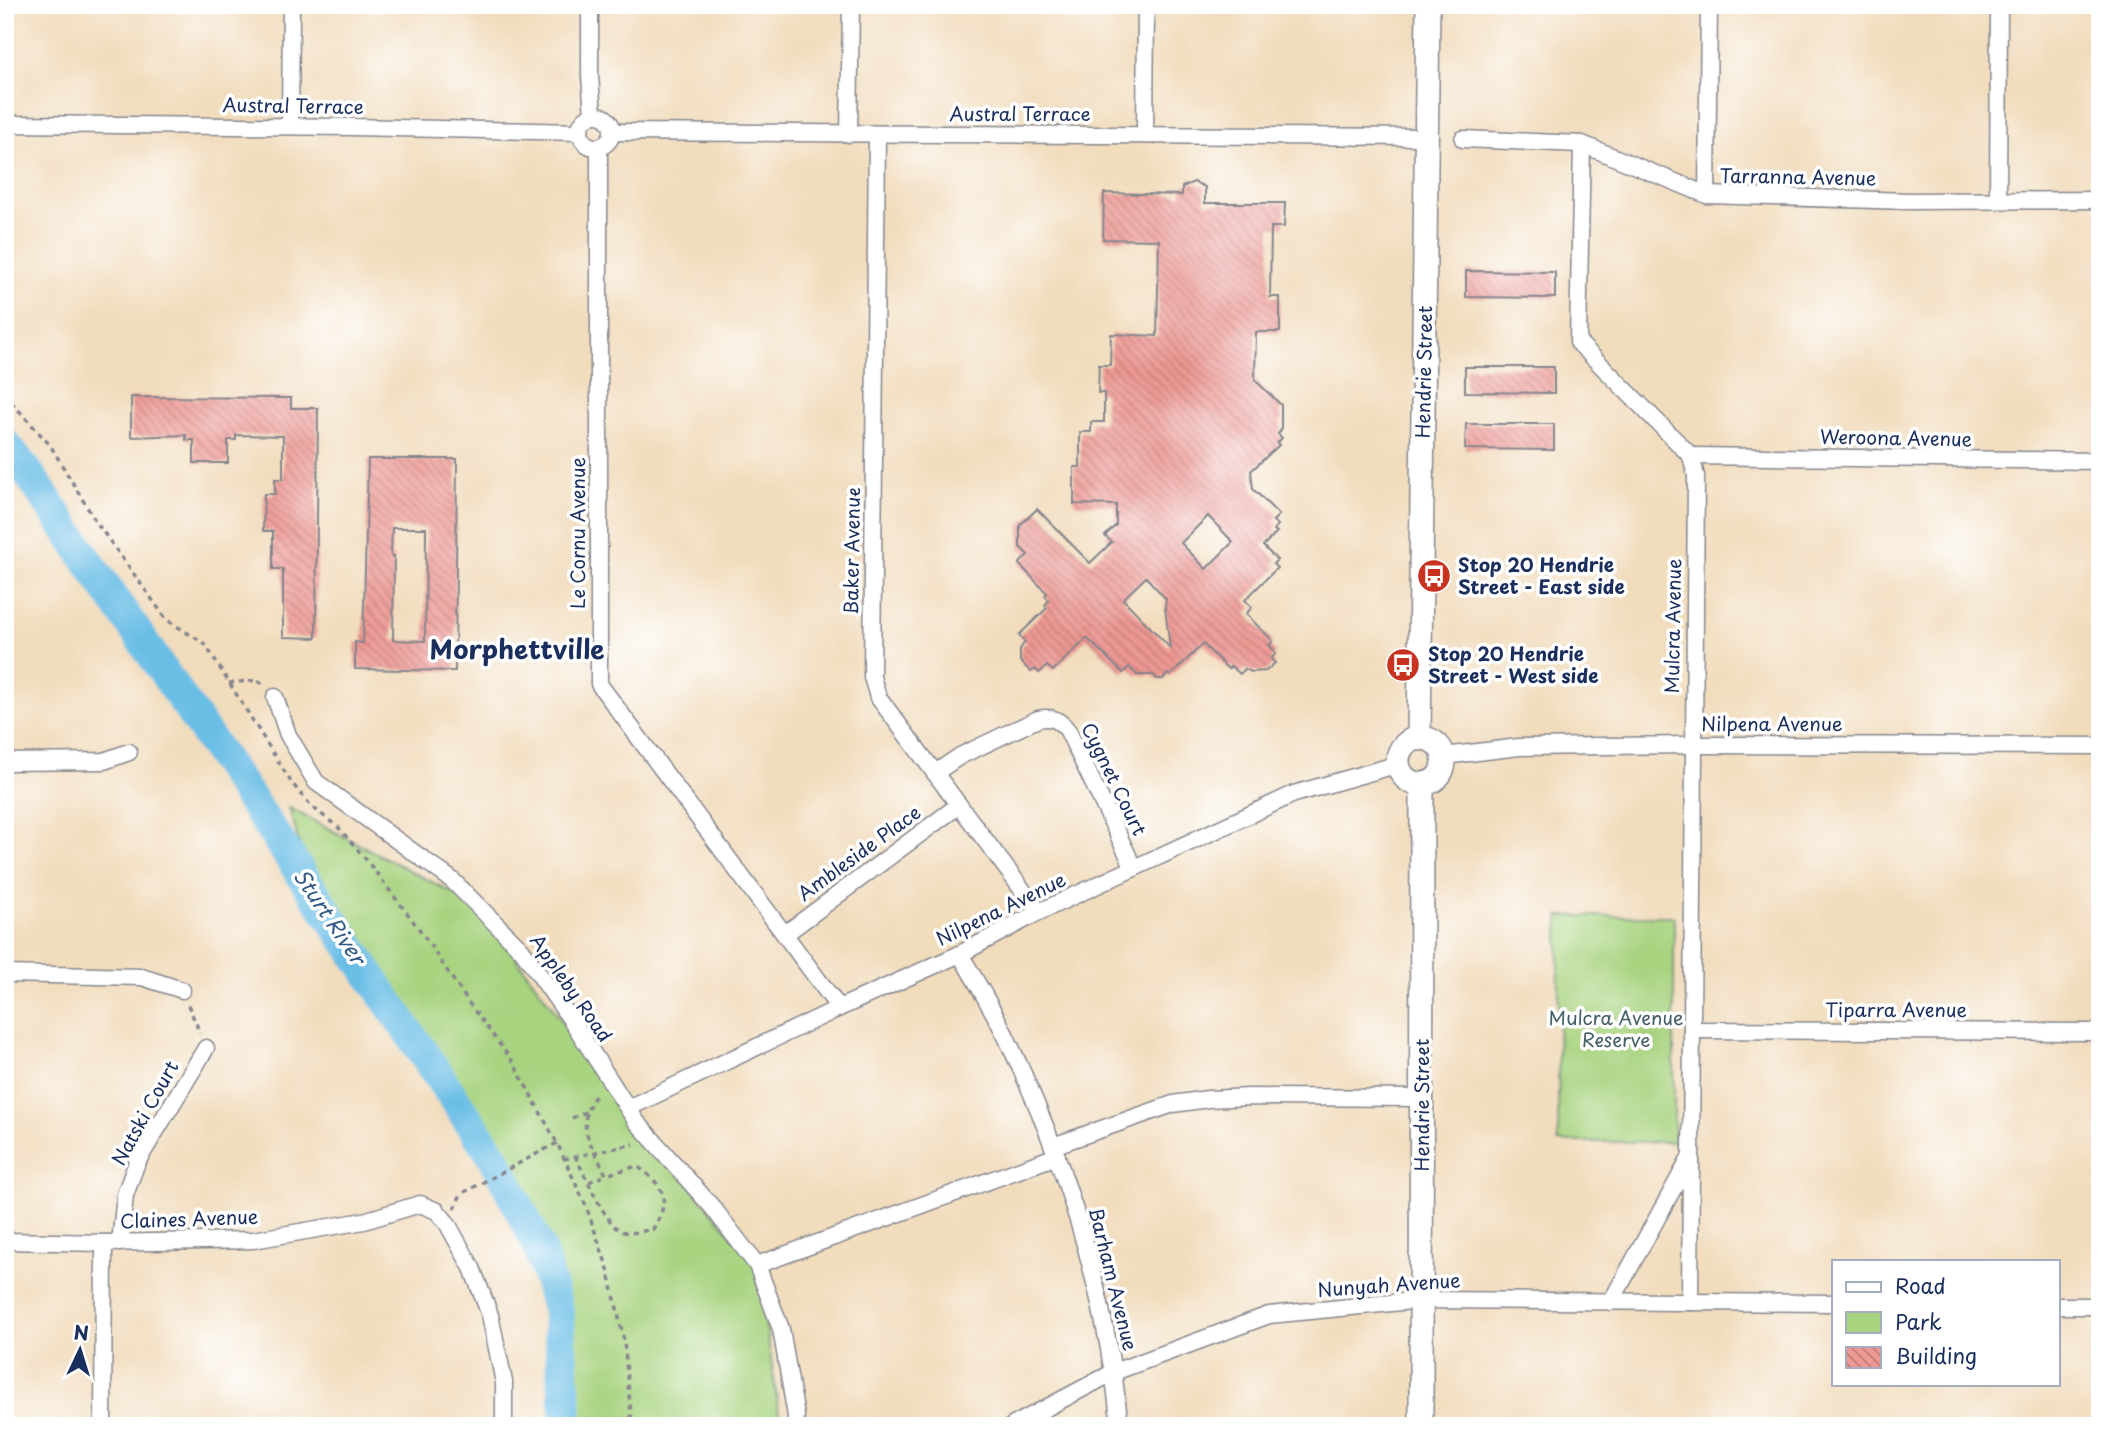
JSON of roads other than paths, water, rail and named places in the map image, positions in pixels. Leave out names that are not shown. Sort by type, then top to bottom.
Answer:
[{"type":"street","points":[[290,126],[291,5]]},
{"type":"street","points":[[590,5],[593,115]]},
{"type":"street","points":[[849,134],[851,5]]},
{"type":"street","points":[[1145,135],[1146,5]]},
{"type":"street","name":"Hendrie Street","points":[[1419,738],[1428,5]]},
{"type":"street","points":[[1707,195],[1709,5]]},
{"type":"street","points":[[1998,199],[1999,5]]},
{"type":"street","points":[[593,115],[605,117],[613,132],[608,142],[599,147],[586,144],[580,132],[583,121],[593,115]]},
{"type":"street","name":"Austral Terrace","points":[[5,124],[580,132]]},
{"type":"street","name":"Austral Terrace","points":[[613,132],[1427,137]]},
{"type":"street","name":"Baker Avenue","points":[[877,135],[872,677],[878,698],[1039,912]]},
{"type":"street","name":"Tarranna Avenue","points":[[1463,139],[1582,144],[1707,195],[1909,201],[2100,200]]},
{"type":"street","points":[[1582,144],[1578,342],[1691,456]]},
{"type":"street","name":"Le Cornu Avenue","points":[[599,147],[599,684],[839,1008]]},
{"type":"street","name":"Weroona Avenue","points":[[1691,456],[2100,461]]},
{"type":"street","name":"Mulcra Avenue","points":[[1690,1302],[1696,476],[1691,456]]},
{"type":"street","name":"Appleby Road","points":[[275,697],[288,735],[316,782],[452,880],[522,950],[574,1024],[607,1080],[636,1121],[713,1208],[757,1265],[781,1329],[796,1416],[794,1426]]},
{"type":"street","name":"Cygnet Court","points":[[935,773],[960,756],[1038,719],[1058,720],[1068,731],[1134,868]]},
{"type":"street","points":[[1419,738],[1434,742],[1444,756],[1439,776],[1422,784],[1408,780],[1399,764],[1405,745],[1419,738]]},
{"type":"street","name":"Nilpena Avenue","points":[[1444,756],[1519,747],[2100,746]]},
{"type":"street","points":[[5,762],[104,761],[129,752]]},
{"type":"street","name":"Nilpena Avenue","points":[[628,1108],[960,954],[1039,912],[1294,794],[1399,764]]},
{"type":"street","name":"Hendrie Street","points":[[1421,1426],[1422,784]]},
{"type":"street","name":"Ambleside Place","points":[[785,934],[959,805]]},
{"type":"street","name":"Barham Avenue","points":[[960,954],[1009,1042],[1055,1151],[1090,1260],[1114,1372],[1120,1426]]},
{"type":"street","points":[[5,974],[142,977],[182,990]]},
{"type":"street","name":"Tiparra Avenue","points":[[1692,1030],[2100,1032]]},
{"type":"street","name":"Natski Court","points":[[103,1426],[112,1243],[125,1195],[137,1162],[206,1048]]},
{"type":"street","points":[[757,1265],[1173,1104],[1249,1097],[1422,1098]]},
{"type":"street","name":"Mulcra Avenue","points":[[1611,1302],[1691,1156]]},
{"type":"street","name":"Claines Avenue","points":[[5,1241],[112,1243],[253,1240],[365,1221],[419,1204],[437,1211],[447,1223],[472,1268],[490,1315],[504,1382],[504,1426]]},
{"type":"street","name":"Nunyah Avenue","points":[[1012,1426],[1114,1372],[1269,1315],[1422,1300],[1832,1303]]},
{"type":"street","points":[[2060,1306],[2100,1306]]},
{"type":"waterway","name":"Sturt River","points":[[5,444],[29,474],[495,1159],[539,1247],[558,1311],[567,1426]]},
{"type":"place","name":"Stop 20 Hendrie Street - East side","points":[[1434,576]]},
{"type":"place","name":"Stop 20 Hendrie Street - West side","points":[[1403,665]]},
{"type":"district","name":"Morphettville","points":[[517,650]]},
{"type":"park label","name":"Mulcra Avenue Reserve","points":[[1616,1029]]}]
